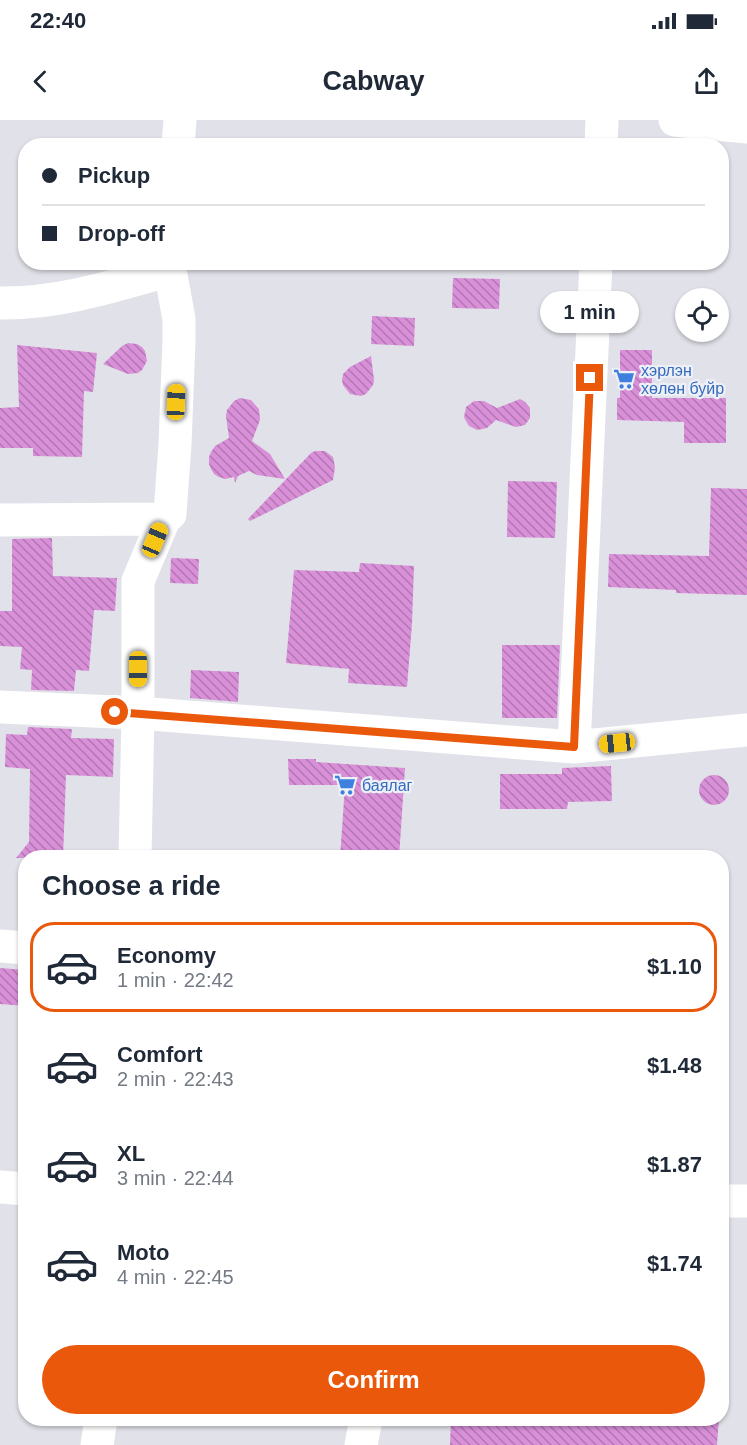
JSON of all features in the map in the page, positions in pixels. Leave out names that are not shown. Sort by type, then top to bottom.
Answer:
[{"type":"street","points":[[179,138],[180,120]]},
{"type":"street","points":[[601,138],[602,120]]},
{"type":"street","points":[[675,120],[747,127]]},
{"type":"street","points":[[0,303],[21,303],[95,291],[158,270]]},
{"type":"street","points":[[135,850],[138,581],[164,519],[170,514],[175,444],[179,319],[171,270]]},
{"type":"street","points":[[574,747],[596,270]]},
{"type":"street","points":[[0,520],[164,519]]},
{"type":"street","points":[[0,707],[138,713],[574,747],[747,730]]},
{"type":"street","points":[[0,946],[18,947]]},
{"type":"street","points":[[0,1187],[18,1188]]},
{"type":"street","points":[[729,1201],[747,1201]]},
{"type":"street","points":[[97,1445],[100,1426]]},
{"type":"street","points":[[361,1445],[365,1426]]},
{"type":"building","points":[[453,278],[500,279],[499,309],[452,308]]},
{"type":"building","points":[[372,316],[415,318],[414,346],[371,344]]},
{"type":"building","points":[[128,343],[137,344],[145,351],[147,361],[142,370],[128,374],[103,364],[122,346]]},
{"type":"building","points":[[17,345],[97,353],[93,392],[84,391],[82,457],[33,456],[33,448],[0,448],[0,408],[19,407]]},
{"type":"building","points":[[620,350],[652,350],[652,398],[726,398],[726,443],[684,443],[684,422],[617,420],[617,398],[620,398]]},
{"type":"building","points":[[371,356],[373,385],[366,394],[361,396],[350,394],[343,385],[343,374],[350,367]]},
{"type":"building","points":[[240,398],[251,400],[259,409],[260,420],[252,441],[270,454],[285,479],[257,475],[249,471],[238,476],[235,483],[234,477],[225,479],[219,477],[211,469],[209,457],[211,452],[215,446],[229,438],[227,410],[234,401]]},
{"type":"building","points":[[520,399],[530,408],[530,418],[525,425],[516,427],[496,420],[487,428],[477,430],[469,426],[464,417],[466,407],[474,401],[484,401],[497,408]]},
{"type":"building","points":[[315,451],[325,451],[333,457],[335,467],[333,480],[250,521],[248,519]]},
{"type":"building","points":[[508,481],[557,482],[555,538],[507,537]]},
{"type":"building","points":[[711,488],[747,489],[747,595],[676,593],[676,590],[608,587],[609,554],[709,556]]},
{"type":"building","points":[[52,538],[53,576],[117,578],[115,611],[94,610],[89,671],[76,670],[74,691],[31,690],[32,670],[20,669],[22,647],[0,646],[0,611],[12,611],[12,539]]},
{"type":"building","points":[[171,558],[199,559],[198,584],[170,583]]},
{"type":"building","points":[[360,563],[414,566],[407,687],[348,683],[349,669],[286,663],[294,570],[359,572]]},
{"type":"building","points":[[502,645],[560,645],[557,718],[502,718]]},
{"type":"building","points":[[191,670],[239,672],[238,702],[190,698]]},
{"type":"building","points":[[28,727],[72,729],[71,738],[114,739],[113,777],[66,775],[63,850],[22,850],[29,842],[30,769],[5,767],[6,734],[27,735]]},
{"type":"building","points":[[288,759],[316,759],[316,762],[405,768],[400,850],[341,850],[345,785],[289,785]]},
{"type":"building","points":[[611,766],[612,801],[568,802],[567,809],[500,809],[500,774],[562,774],[562,768]]},
{"type":"building","points":[[714,775],[720,776],[728,784],[728,796],[720,804],[714,805],[708,804],[700,796],[699,790],[700,784],[708,776]]},
{"type":"building","points":[[0,968],[18,969],[18,1005],[0,1004]]},
{"type":"building","points":[[451,1426],[718,1426],[717,1445],[450,1445]]},
{"type":"place","name":"хэрлэн хөлөн буйр","points":[[624,379]]},
{"type":"place","name":"баялаг","points":[[345,785]]},
{"type":"route","points":[[115,712],[574,747],[590,378]]}]
